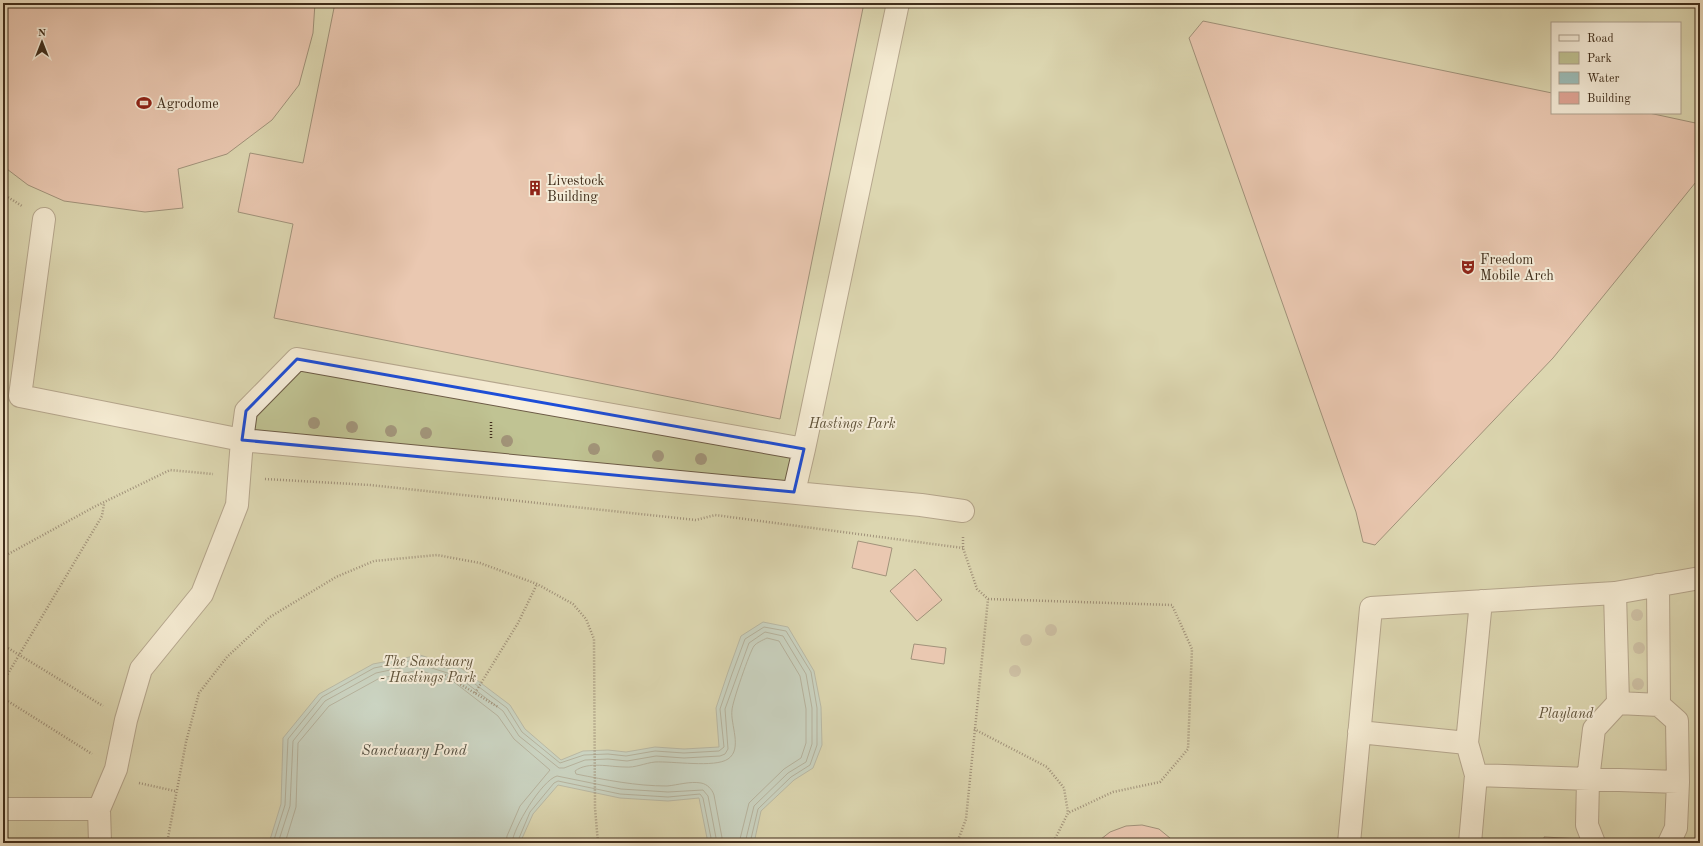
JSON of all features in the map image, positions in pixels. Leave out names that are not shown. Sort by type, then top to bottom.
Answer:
[{"type":"street","points":[[794,492],[898,3]]},
{"type":"street","points":[[44,219],[12,396],[242,440],[794,492],[963,511]]},
{"type":"street","points":[[100,843],[99,808],[116,768],[126,720],[141,669],[202,594],[237,505],[242,440],[246,411],[297,360],[804,449]]},
{"type":"street","points":[[1349,843],[1371,608],[1615,593],[1700,578]]},
{"type":"street","points":[[1658,585],[1659,705]]},
{"type":"street","points":[[1594,843],[1587,825],[1588,780],[1594,730],[1618,703],[1615,593]]},
{"type":"street","points":[[1470,843],[1476,775],[1467,743],[1481,601]]},
{"type":"street","points":[[1618,703],[1659,705],[1677,721],[1678,782],[1676,828],[1669,843]]},
{"type":"street","points":[[1359,732],[1467,743]]},
{"type":"street","points":[[1476,775],[1678,782]]},
{"type":"street","points":[[3,808],[99,808]]},
{"type":"path","points":[[491,464],[492,394]]},
{"type":"path","points":[[3,557],[94,507],[104,504],[170,470],[215,475]]},
{"type":"path","points":[[261,479],[370,486],[696,520],[715,515],[963,548]]},
{"type":"path","points":[[3,682],[102,516],[104,504]]},
{"type":"path","points":[[963,511],[963,548],[977,589],[988,599],[1172,605],[1192,649],[1188,749],[1160,782],[1113,792],[1068,814]]},
{"type":"path","points":[[167,843],[186,742],[199,693],[227,657],[270,617],[336,577],[374,561],[437,555],[480,563],[537,584],[573,604],[586,619],[594,639],[596,718],[595,808],[598,843]]},
{"type":"path","points":[[475,693],[518,623],[537,584]]},
{"type":"path","points":[[957,843],[966,819],[988,599]]},
{"type":"path","points":[[3,645],[126,720]]},
{"type":"path","points":[[445,675],[498,707]]},
{"type":"path","points":[[3,698],[140,783],[176,791]]},
{"type":"path","points":[[974,729],[1047,767],[1064,788],[1068,814],[1054,843]]},
{"type":"highlighted area","points":[[297,359],[804,449],[794,492],[242,440],[246,411]]},
{"type":"green space","name":"Hastings Park","points":[[3,3],[1700,3],[1700,843],[3,843]]},
{"type":"water","name":"Sanctuary Pond","points":[[763,622],[788,627],[814,671],[821,707],[822,745],[813,768],[794,780],[761,811],[754,843],[708,843],[699,798],[668,801],[620,798],[558,785],[533,814],[520,843],[269,843],[281,804],[283,738],[319,694],[373,664],[420,655],[461,668],[510,705],[525,729],[561,760],[583,751],[608,750],[626,752],[655,747],[684,749],[719,747],[716,708],[728,672],[741,636]]},
{"type":"building","name":"Agrodome","points":[[3,3],[315,3],[313,33],[299,85],[272,120],[227,154],[178,169],[183,208],[145,212],[64,201],[28,185],[3,166]]},
{"type":"building","name":"Livestock Building","points":[[335,3],[864,3],[780,419],[274,318],[293,224],[238,212],[250,153],[303,163]]},
{"type":"building","points":[[1203,21],[1551,93],[1551,114],[1654,114],[1700,124],[1700,177],[1553,358],[1375,545],[1363,542],[1356,512],[1189,38]]},
{"type":"building","points":[[858,541],[892,548],[886,576],[852,568]]},
{"type":"building","points":[[915,569],[942,600],[917,621],[890,591]]},
{"type":"building","points":[[914,644],[946,648],[944,664],[911,659]]},
{"type":"building","points":[[1142,825],[1159,829],[1176,843],[1096,843],[1110,832],[1126,826]]},
{"type":"building","points":[[1544,837],[1582,839],[1581,843],[1544,843]]},
{"type":"place","name":"Agrodome","points":[[144,103]]},
{"type":"place","name":"Livestock Building","points":[[535,188]]},
{"type":"place","name":"Freedom Mobile Arch","points":[[1468,267]]},
{"type":"park label","name":"The Sanctuary - Hastings Park","points":[[428,670]]},
{"type":"park label","name":"Playland","points":[[1566,713]]}]
